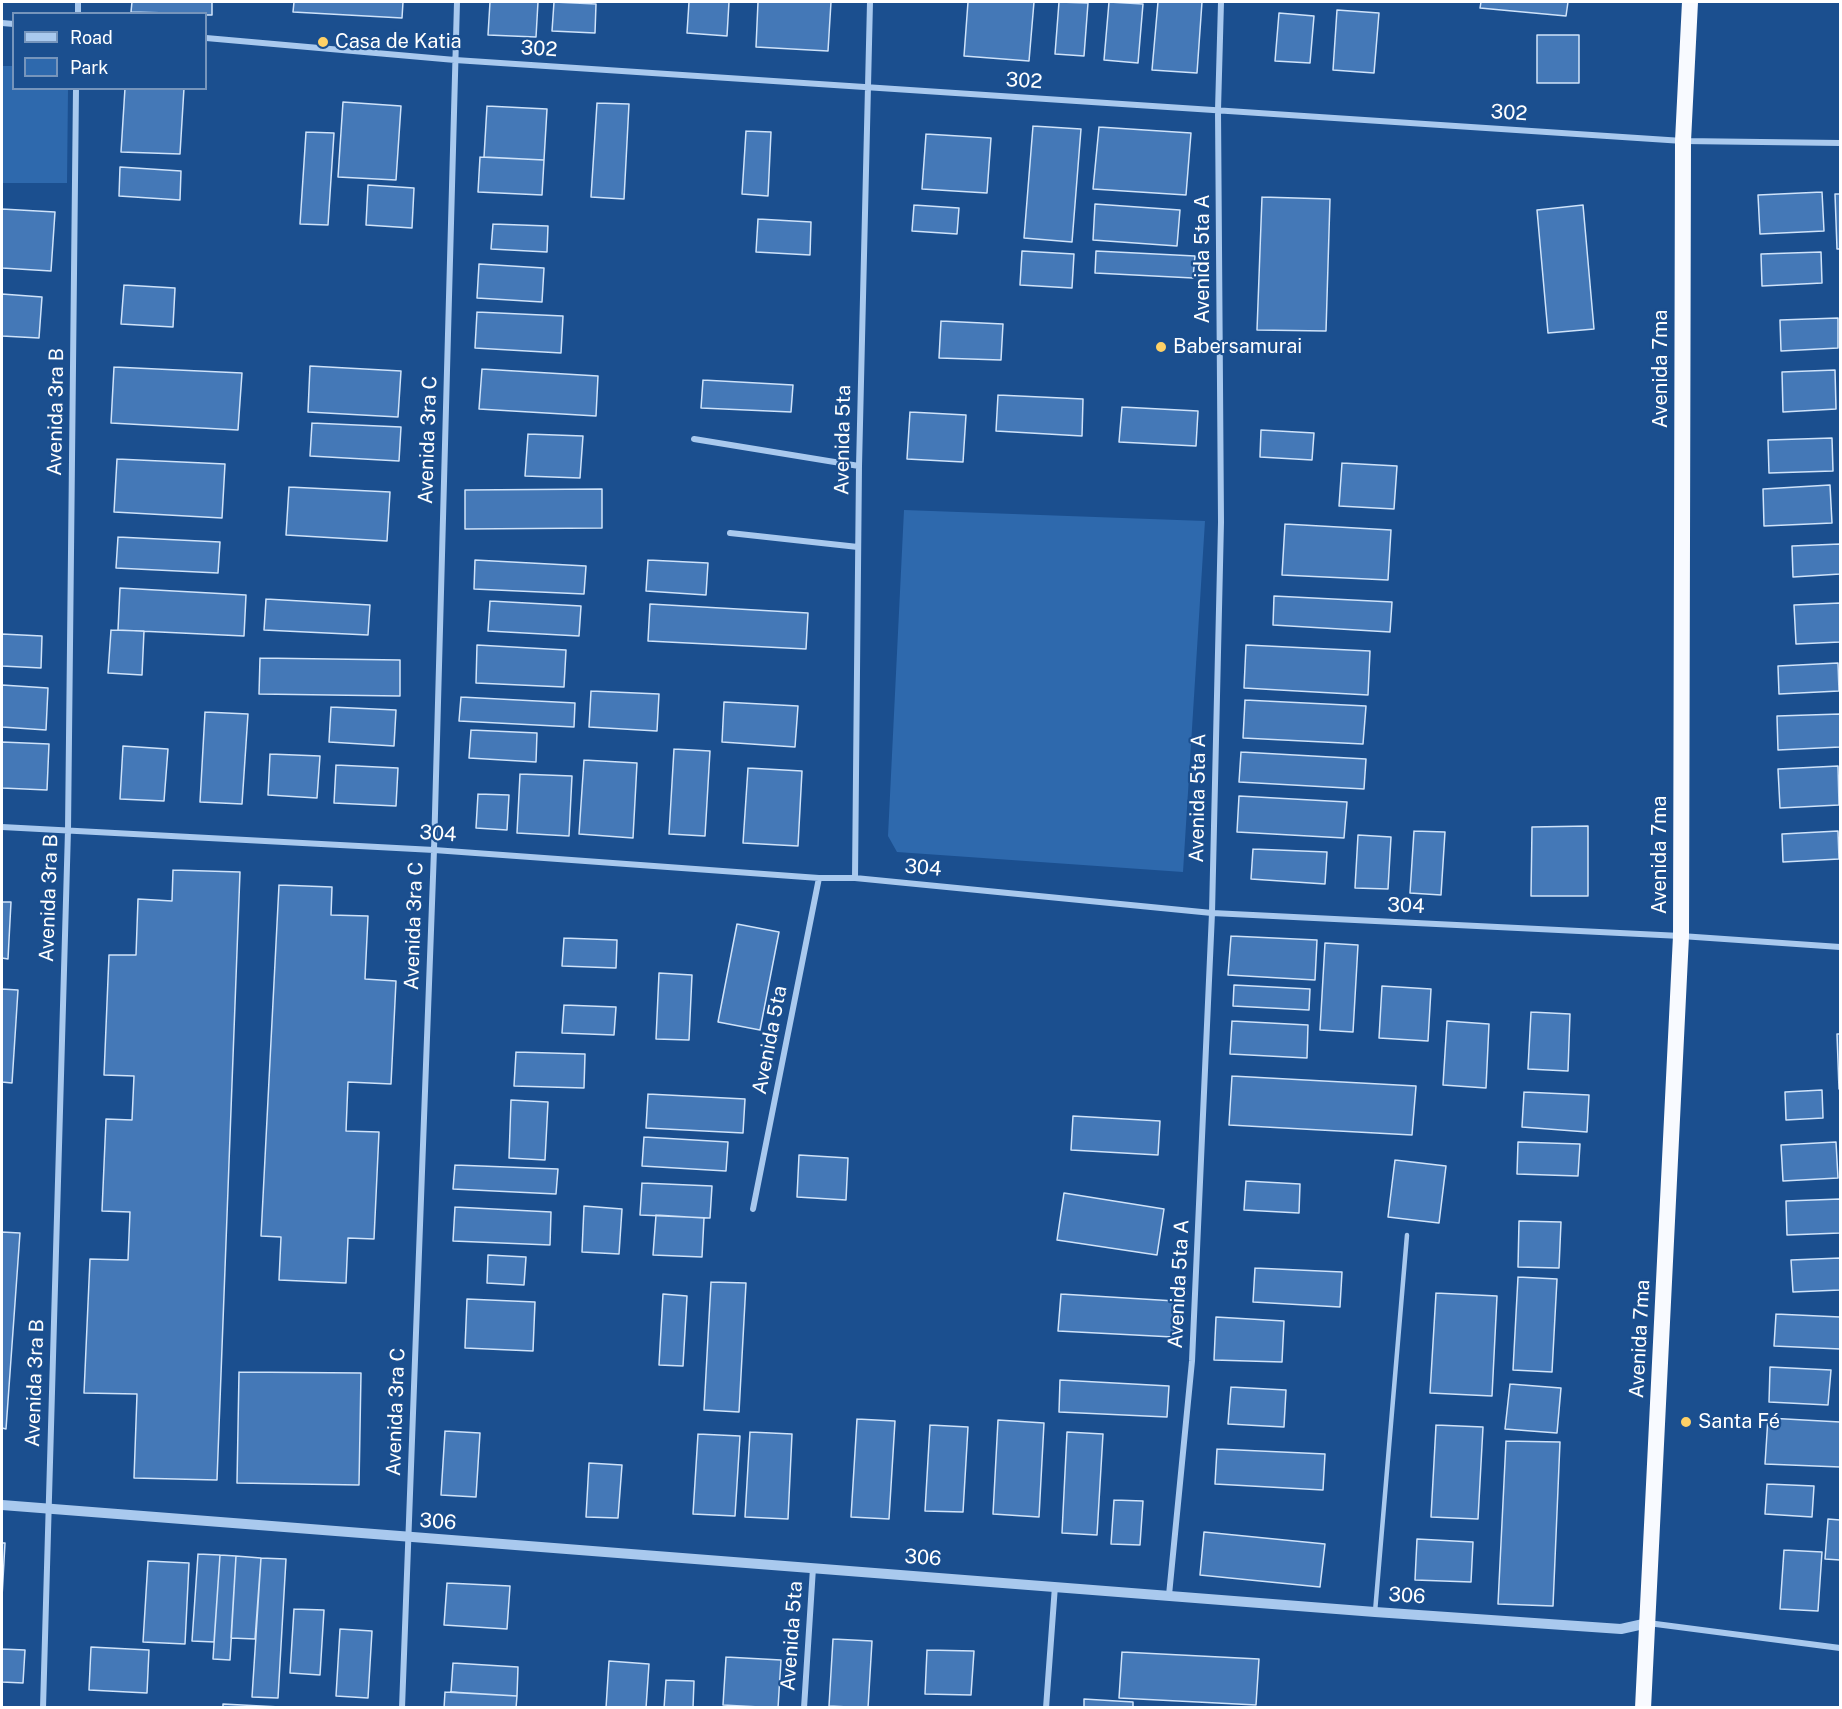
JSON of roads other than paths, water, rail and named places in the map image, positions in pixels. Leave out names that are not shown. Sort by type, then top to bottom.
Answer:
[{"type":"highway","name":"Avenida 7ma","points":[[1643,1707],[1681,936],[1683,141],[1690,2]]},
{"type":"street","name":"Avenida 3ra C","points":[[402,1707],[434,850],[457,2]]},
{"type":"street","name":"Avenida 5ta","points":[[855,878],[859,466],[870,2]]},
{"type":"street","name":"Avenida 5ta A","points":[[1169,1595],[1192,1361],[1212,912],[1221,522],[1218,110],[1221,2]]},
{"type":"street","name":"302","points":[[207,38],[455,60],[1683,141],[1840,143]]},
{"type":"street","name":"Avenida 3ra B","points":[[43,1707],[68,830],[76,90]]},
{"type":"street","points":[[694,439],[859,466]]},
{"type":"street","points":[[730,533],[858,547]]},
{"type":"street","name":"304","points":[[2,827],[434,850],[819,878],[855,878],[1212,912],[1681,936],[1840,947]]},
{"type":"street","name":"Avenida 5ta","points":[[753,1209],[819,878]]},
{"type":"street","name":"306","points":[[2,1505],[1375,1612],[1621,1629],[1648,1623],[1840,1648]]},
{"type":"street","name":"Avenida 5ta","points":[[804,1707],[813,1567]]},
{"type":"street","points":[[1046,1707],[1055,1586]]},
{"type":"lane","points":[[1375,1612],[1407,1235]]},
{"type":"place","name":"Casa de Katia","points":[[323,42]]},
{"type":"place","name":"Babersamurai","points":[[1161,347]]},
{"type":"place","name":"Santa Fé","points":[[1686,1422]]}]
